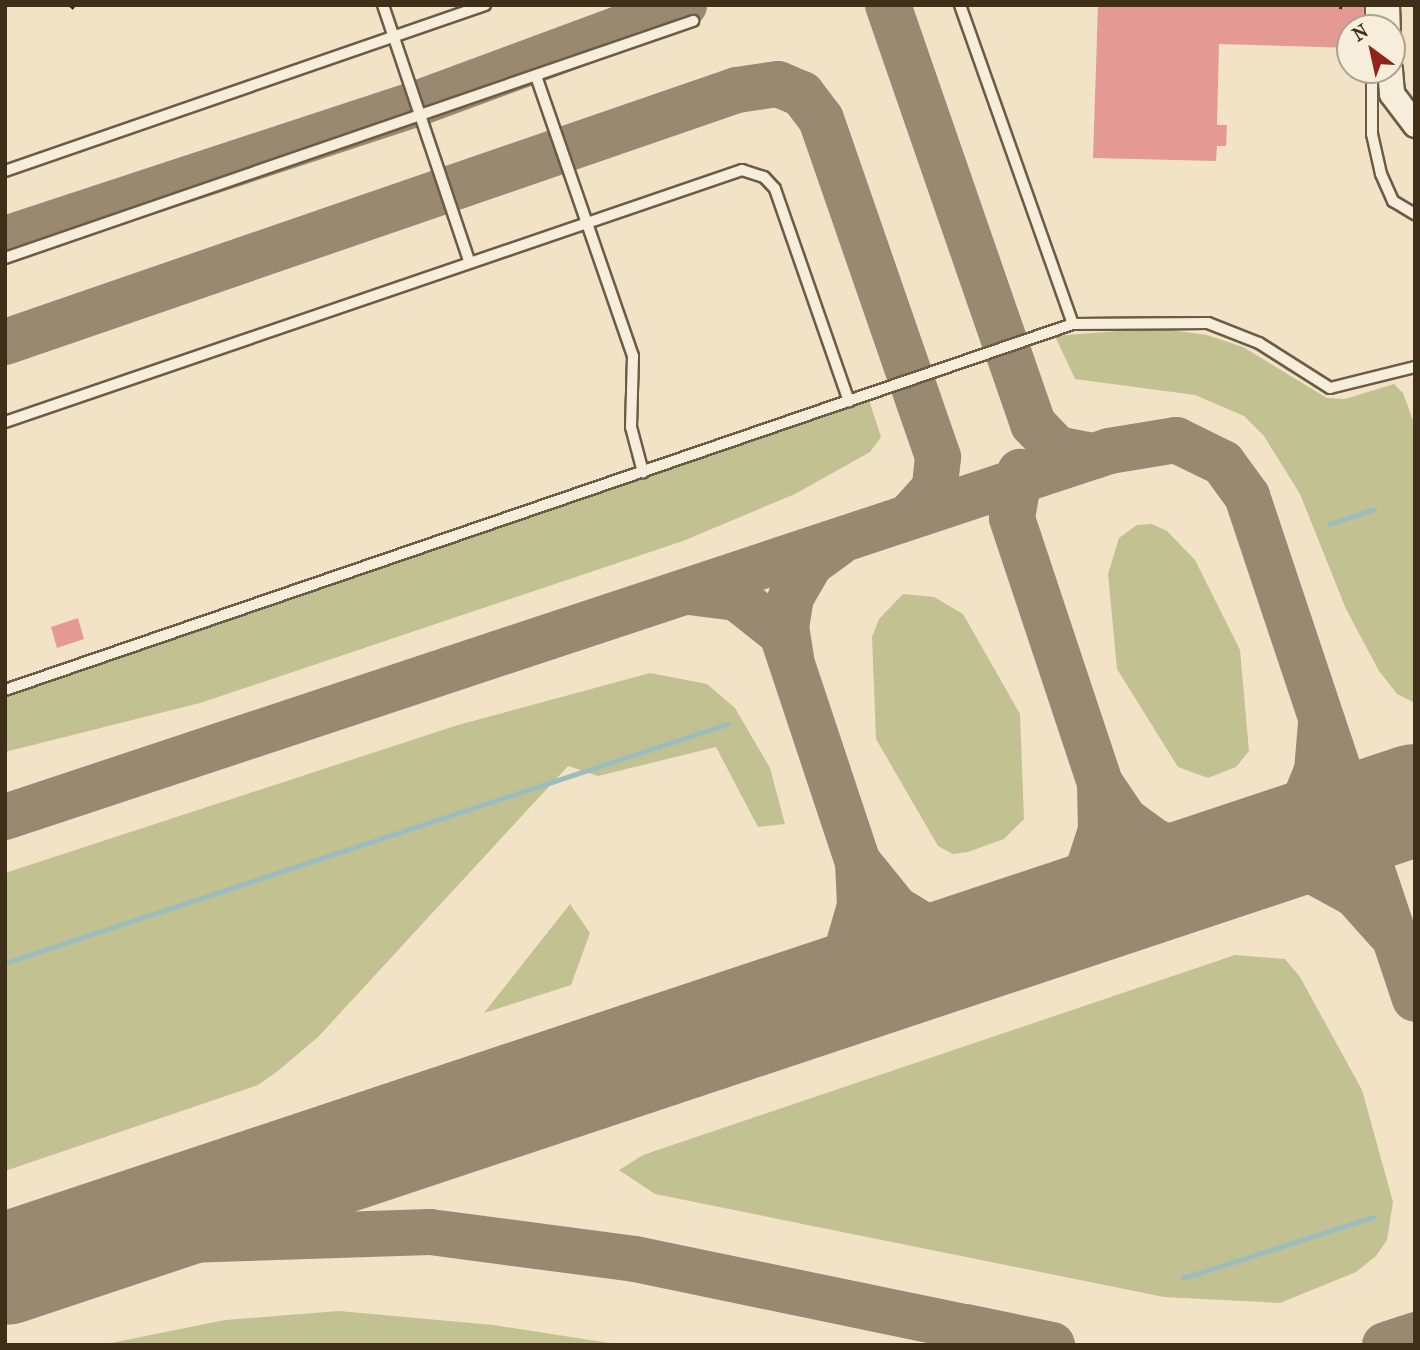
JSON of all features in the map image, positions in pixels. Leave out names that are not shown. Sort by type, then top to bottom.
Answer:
[{"type":"street","points":[[1391,84],[1392,94],[1415,125]]},
{"type":"lane","points":[[383,5],[469,261]]},
{"type":"lane","points":[[5,171],[485,5]]},
{"type":"lane","points":[[960,5],[1073,324]]},
{"type":"lane","points":[[5,258],[693,21]]},
{"type":"lane","points":[[536,76],[635,365],[631,427],[643,471]]},
{"type":"lane","points":[[1371,84],[1372,134],[1381,174],[1393,201],[1415,214]]},
{"type":"lane","points":[[5,422],[733,171],[764,177],[780,202],[849,401]]},
{"type":"lane","points":[[5,690],[1073,324],[1208,323],[1259,343],[1330,388],[1415,367]]},
{"type":"path","points":[[70,5],[76,10]]},
{"type":"shaded area","points":[[1156,328],[1207,335],[1243,347],[1327,398],[1345,399],[1394,384],[1403,393],[1415,426],[1415,703],[1397,694],[1379,671],[1346,609],[1300,494],[1264,436],[1244,416],[1195,395],[1075,379],[1055,336]]},
{"type":"shaded area","points":[[869,400],[881,437],[870,452],[795,494],[683,541],[200,703],[5,752],[5,697]]},
{"type":"shaded area","points":[[1152,524],[1167,531],[1195,560],[1240,650],[1249,751],[1236,767],[1208,778],[1178,767],[1117,669],[1108,574],[1119,538],[1137,525]]},
{"type":"shaded area","points":[[903,594],[934,597],[963,614],[1020,714],[1024,819],[1004,839],[968,852],[953,854],[938,846],[876,739],[872,637],[879,619]]},
{"type":"shaded area","points":[[650,673],[707,684],[735,708],[770,768],[785,824],[758,827],[716,747],[598,776],[568,766],[318,1037],[278,1071],[258,1085],[5,1171],[5,873],[458,725]]},
{"type":"shaded area","points":[[570,904],[590,933],[571,985],[484,1013]]},
{"type":"shaded area","points":[[1235,955],[1285,959],[1300,977],[1362,1090],[1393,1202],[1387,1240],[1376,1256],[1356,1272],[1280,1303],[1164,1297],[655,1194],[619,1170],[643,1155]]},
{"type":"shaded area","points":[[339,1311],[493,1325],[622,1345],[101,1345],[225,1320]]},
{"type":"building","points":[[1098,5],[1364,5],[1364,14],[1336,14],[1336,48],[1219,44],[1217,125],[1227,125],[1226,146],[1217,146],[1216,161],[1093,158]]},
{"type":"building","points":[[78,618],[84,639],[57,648],[51,627]]},
{"type":"waterway","points":[[1329,524],[1374,509]]},
{"type":"waterway","points":[[5,963],[727,724]]},
{"type":"waterway","points":[[1183,1278],[1373,1217]]},
{"type":"taxiway","points":[[5,239],[416,104],[684,5]]},
{"type":"taxiway","points":[[888,5],[1033,424],[1057,449],[1094,456]]},
{"type":"taxiway","points":[[5,342],[737,90],[778,84],[802,94],[821,119],[938,457],[935,488],[909,517]]},
{"type":"taxiway","points":[[5,817],[1109,451],[1176,440],[1223,463],[1247,496],[1415,999]]},
{"type":"taxiway","points":[[858,862],[896,909],[931,930],[973,938],[1039,921],[1064,902],[1089,867],[1101,831],[1100,783],[1012,518],[1020,472]]},
{"type":"taxiway","points":[[791,658],[786,628],[791,597],[811,563],[837,544]]},
{"type":"taxiway","points":[[689,592],[737,598],[782,634],[858,862],[860,906],[846,954],[818,988],[771,1015]]},
{"type":"taxiway","points":[[1243,858],[1285,826],[1305,800],[1317,771],[1321,723]]},
{"type":"taxiway","points":[[1100,783],[1125,820],[1155,842],[1199,857],[1311,870],[1355,894],[1389,932]]},
{"type":"taxiway","points":[[5,1274],[186,1240],[430,1232],[635,1259],[964,1327],[996,1345]]},
{"type":"taxiway","points":[[966,1327],[1052,1345]]},
{"type":"taxiway","points":[[1385,1345],[1415,1335]]},
{"type":"runway","points":[[5,1269],[1415,800]]}]
